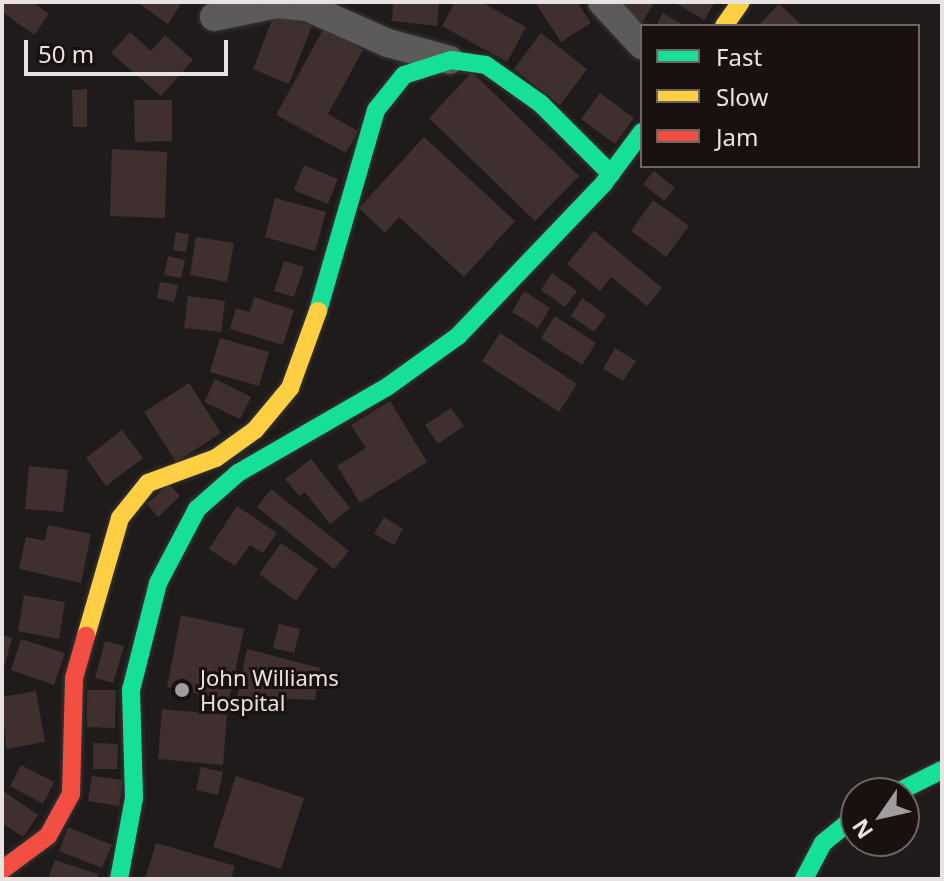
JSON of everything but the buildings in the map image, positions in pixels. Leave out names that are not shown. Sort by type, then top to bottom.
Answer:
[{"type":"main road","points":[[725,24],[741,2]]},
{"type":"main road","points":[[2,870],[48,836],[71,794],[74,678],[120,518],[148,483],[216,458],[255,430],[290,388],[324,295],[376,110],[404,75],[451,60],[486,65],[519,89],[611,174]]},
{"type":"main road","points":[[119,879],[134,798],[131,690],[158,583],[197,509],[238,473],[387,387],[458,336],[611,174],[640,135]]},
{"type":"main road","points":[[920,781],[942,770]]},
{"type":"main road","points":[[804,879],[823,843],[840,829]]},
{"type":"street","points":[[602,2],[640,43]]},
{"type":"street","points":[[214,17],[277,4],[307,7],[388,43],[451,60]]},
{"type":"traffic: fast","points":[[318,311],[376,110],[404,75],[451,60],[486,65],[541,104],[611,174]]},
{"type":"traffic: fast","points":[[119,879],[134,798],[131,690],[158,583],[197,509],[238,473],[387,387],[458,336],[604,183],[640,135]]},
{"type":"traffic: fast","points":[[920,781],[942,770]]},
{"type":"traffic: fast","points":[[804,879],[823,843],[840,829]]},
{"type":"traffic: slow","points":[[725,24],[741,2]]},
{"type":"traffic: slow","points":[[86,636],[120,518],[148,483],[216,458],[255,430],[290,388],[318,311]]},
{"type":"traffic: jam","points":[[2,870],[48,836],[71,794],[74,678],[86,636]]},
{"type":"place","name":"John Williams Hospital","points":[[182,690]]}]
